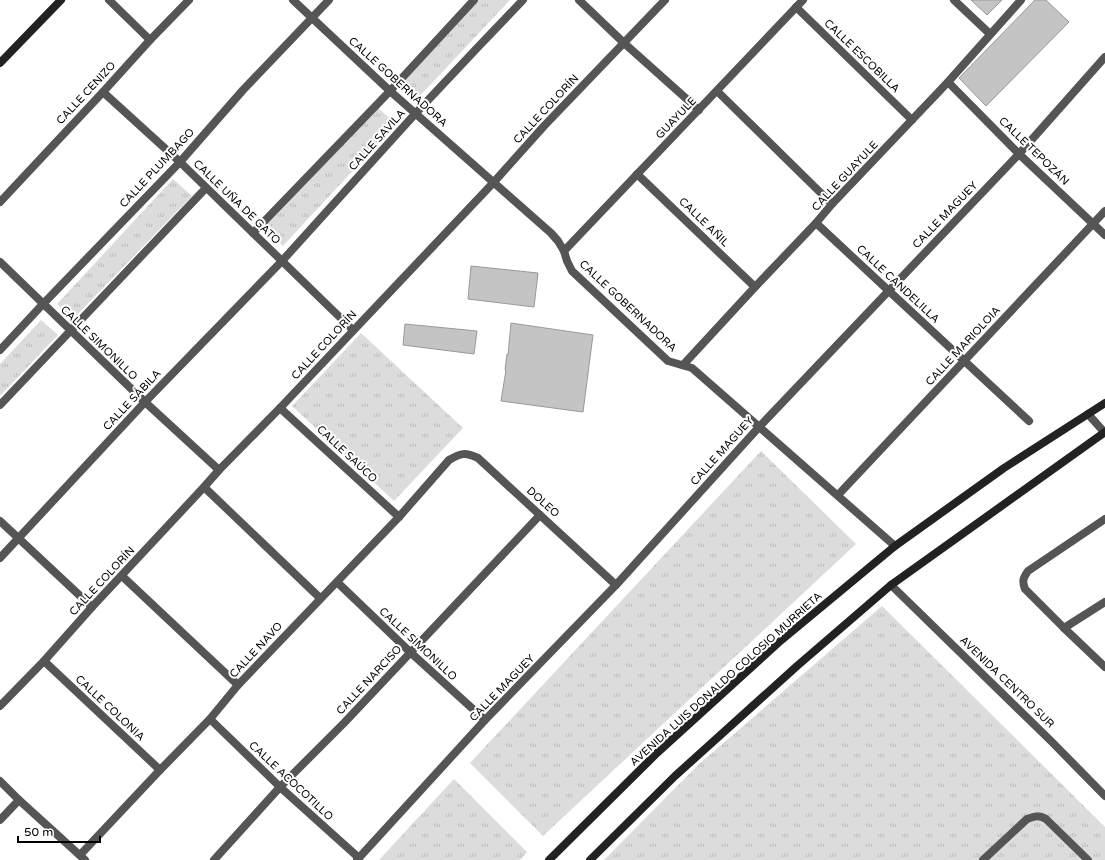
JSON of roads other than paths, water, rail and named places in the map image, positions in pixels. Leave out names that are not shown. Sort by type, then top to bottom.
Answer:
[{"type":"main road","points":[[0,63],[61,0]]},
{"type":"main road","name":"AVENIDA LUIS DONALDO COLOSIO MURRIETA","points":[[549,860],[680,732],[778,643],[894,546],[1004,468],[1105,403]]},
{"type":"main road","points":[[590,860],[675,776],[797,666],[892,585],[1105,433]]},
{"type":"street","points":[[109,0],[150,40]]},
{"type":"street","name":"CALLE CENIZO","points":[[0,202],[189,0]]},
{"type":"street","name":"CALLE GOBERNADORA","points":[[293,0],[415,114],[551,233],[564,251],[572,270],[668,361],[692,368],[838,495],[894,546]]},
{"type":"street","name":"CALLE PLUMBAGO","points":[[0,350],[180,162],[243,90],[329,0]]},
{"type":"street","points":[[253,233],[390,91],[474,0]]},
{"type":"street","name":"CALLE SAVILA","points":[[282,261],[415,114],[523,0]]},
{"type":"street","points":[[579,0],[624,43],[699,110]]},
{"type":"street","name":"CALLE COLORÍN","points":[[0,706],[44,661],[219,470],[280,408],[494,182],[544,126],[665,0]]},
{"type":"street","name":"GUAYULE","points":[[564,251],[803,0]]},
{"type":"street","points":[[954,0],[990,34]]},
{"type":"street","name":"CALLE GUAYULE","points":[[683,365],[832,204],[948,82],[1021,0]]},
{"type":"street","name":"CALLE ESCOBILLA","points":[[796,7],[912,120]]},
{"type":"street","name":"CALLE MAGUEY","points":[[358,859],[486,720],[616,585],[759,427],[1019,154],[1105,57]]},
{"type":"street","name":"CALLE TEPOZÁN","points":[[948,82],[1019,154],[1105,235]]},
{"type":"street","points":[[718,91],[832,204]]},
{"type":"street","name":"CALLE UÑA DE GATO","points":[[103,92],[180,162],[353,330]]},
{"type":"street","name":"CALLE AÑIL","points":[[637,174],[755,287]]},
{"type":"street","points":[[0,404],[206,188]]},
{"type":"street","name":"CALLE MARIOLOIA","points":[[838,495],[1105,211]]},
{"type":"street","name":"CALLE CANDELILLA","points":[[816,222],[1029,421]]},
{"type":"street","name":"CALLE SÁBILA","points":[[0,558],[144,402],[282,261]]},
{"type":"street","name":"CALLE SIMONILLO","points":[[0,262],[144,402],[219,470]]},
{"type":"street","name":"CALLE SAÚCO","points":[[280,408],[399,517]]},
{"type":"street","points":[[1088,414],[1105,433]]},
{"type":"street","name":"DOLEO","points":[[449,460],[458,455],[469,454],[478,458],[616,585]]},
{"type":"street","name":"CALLE NAVO","points":[[83,858],[160,770],[210,719],[238,685],[399,517],[449,460]]},
{"type":"street","points":[[204,488],[320,598]]},
{"type":"street","name":"CALLE NARCISO","points":[[214,860],[280,787],[344,723],[540,515]]},
{"type":"street","points":[[1105,519],[1028,571],[1024,577],[1023,583],[1026,589],[1064,628],[1105,667]]},
{"type":"street","points":[[0,521],[92,607]]},
{"type":"street","points":[[122,576],[238,685]]},
{"type":"street","name":"CALLE SIMONILLO","points":[[337,582],[410,652],[486,720]]},
{"type":"street","name":"AVENIDA CENTRO SUR","points":[[892,585],[1105,796]]},
{"type":"street","points":[[1064,628],[1105,602]]},
{"type":"street","name":"CALLE COLONIA","points":[[44,661],[160,770]]},
{"type":"street","name":"CALLE ACOCOTILLO","points":[[210,719],[280,787],[358,859]]},
{"type":"street","points":[[0,781],[83,858]]},
{"type":"street","points":[[0,820],[19,800]]},
{"type":"street","points":[[982,860],[1027,819],[1035,816],[1041,816],[1046,819],[1088,860]]}]
